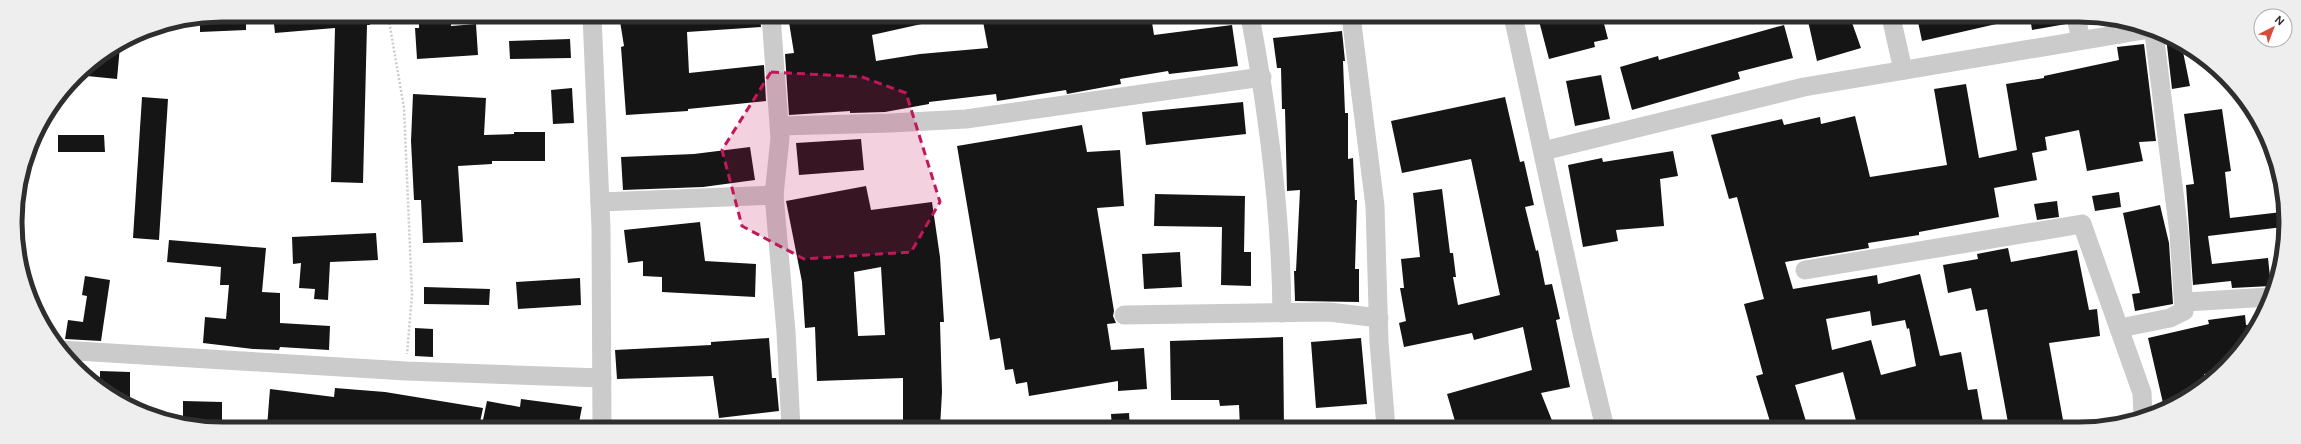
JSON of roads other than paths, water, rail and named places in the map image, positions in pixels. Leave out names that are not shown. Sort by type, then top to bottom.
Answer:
[{"type":"street","points":[[592,22],[600,202],[602,422]]},
{"type":"street","points":[[771,22],[780,126],[774,195],[786,332],[791,422]]},
{"type":"street","points":[[1251,22],[1262,77],[1282,254],[1282,313]]},
{"type":"street","points":[[1352,22],[1375,206],[1379,342],[1386,422]]},
{"type":"street","points":[[1514,22],[1583,337],[1604,422]]},
{"type":"street","points":[[1892,22],[1903,70]]},
{"type":"street","points":[[2077,22],[2081,40]]},
{"type":"street","points":[[1543,151],[1804,87],[2137,31]]},
{"type":"street","points":[[2120,328],[2170,318],[2184,311],[2185,302],[2179,233],[2154,37]]},
{"type":"street","points":[[780,126],[966,119],[1262,77]]},
{"type":"street","points":[[600,202],[774,195]]},
{"type":"street","points":[[1805,270],[2082,224],[2142,393],[2143,411]]},
{"type":"street","points":[[2185,302],[2265,297]]},
{"type":"street","points":[[1124,315],[1329,312],[1379,318]]},
{"type":"street","points":[[69,350],[406,370],[602,378]]}]
